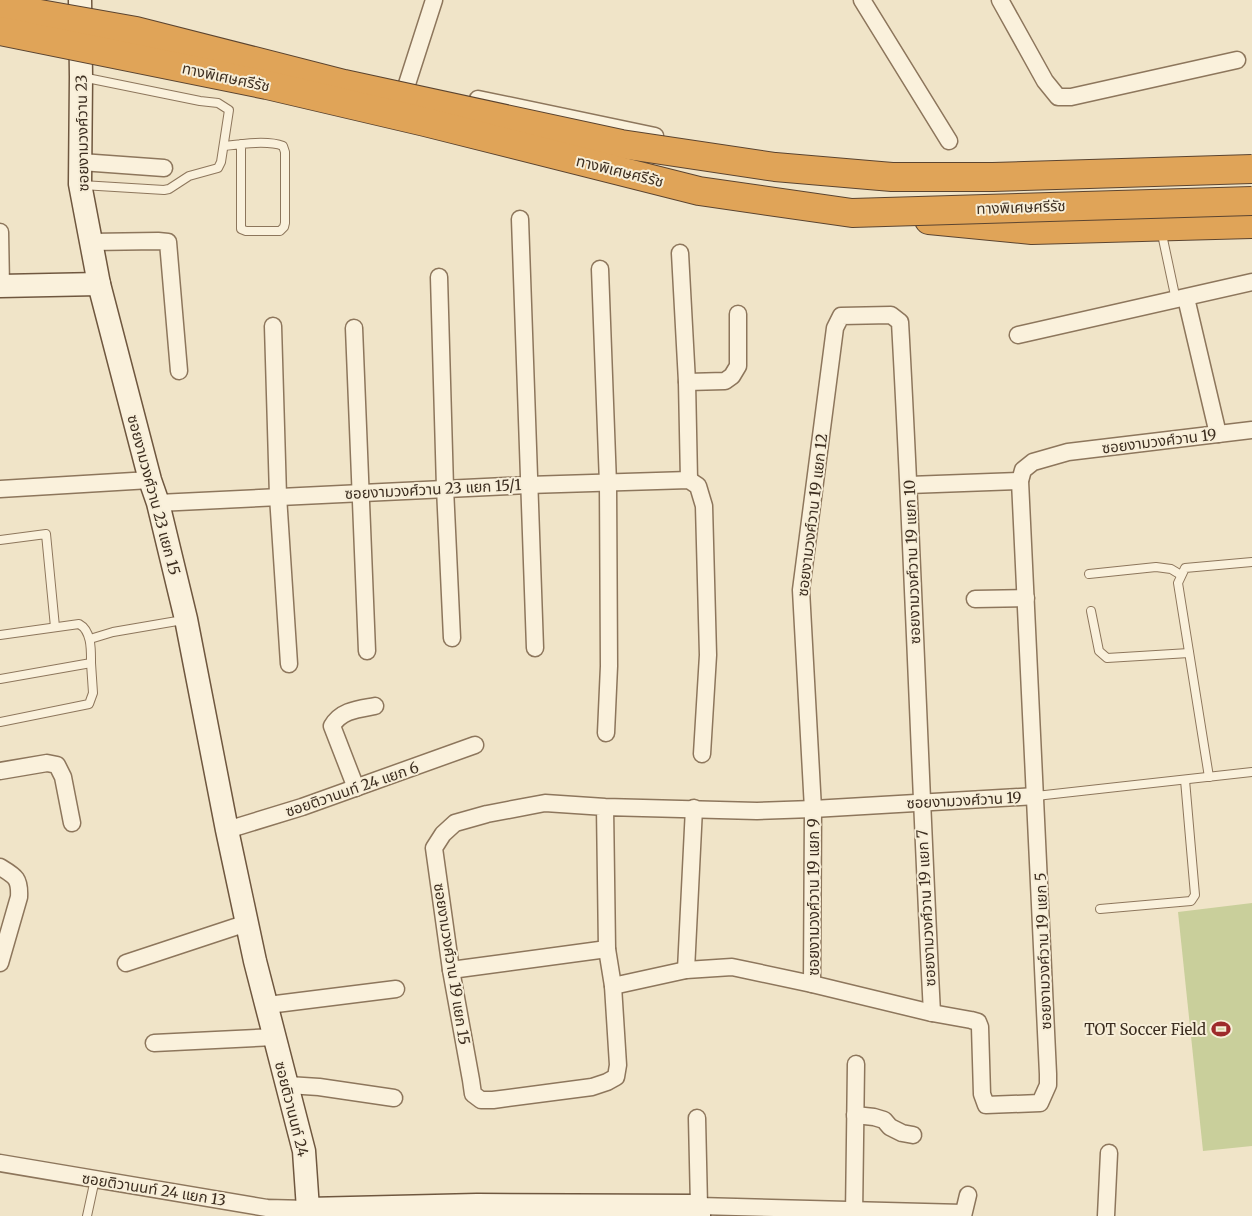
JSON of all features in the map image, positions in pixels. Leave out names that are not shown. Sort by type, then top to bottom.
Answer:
[{"type":"highway","name":"ทางพิเศษศรีรัช","points":[[0,7],[136,31],[344,84],[621,144],[775,167],[892,177],[1080,175],[1252,169]]},
{"type":"highway","name":"ทางพิเศษศรีรัช","points":[[0,31],[276,87],[425,122],[699,191],[852,213],[1252,201]]},
{"type":"highway","points":[[852,213],[1032,230],[1252,224]]},
{"type":"street","points":[[32,0],[80,6],[178,38],[407,84],[871,183],[1061,187],[1252,181]]},
{"type":"street","points":[[407,84],[434,0]]},
{"type":"street","points":[[862,0],[949,141]]},
{"type":"street","points":[[1000,0],[1045,81],[1058,97],[1071,97],[1237,60]]},
{"type":"street","name":"ซอยงามวงศ์วาน 23","points":[[80,6],[80,184],[99,284]]},
{"type":"street","points":[[81,162],[164,168]]},
{"type":"street","points":[[520,219],[535,648]]},
{"type":"street","points":[[0,232],[1,286],[99,284]]},
{"type":"street","points":[[91,242],[168,242],[179,371]]},
{"type":"street","points":[[680,252],[687,382],[689,480],[698,486],[704,506],[708,655],[702,754]]},
{"type":"street","points":[[600,269],[608,484],[609,666],[606,733]]},
{"type":"street","points":[[439,276],[445,488],[452,638]]},
{"type":"street","points":[[1018,336],[1252,282]]},
{"type":"street","name":"ซอยงามวงศ์วาน 23 แยก 15","points":[[99,284],[150,480],[158,502],[186,619],[202,707]]},
{"type":"street","points":[[1181,299],[1218,434]]},
{"type":"street","points":[[687,382],[725,381],[732,376],[738,366],[738,314]]},
{"type":"street","name":"ซอยงามวงศ์วาน 19 แยก 12","points":[[813,809],[800,590],[835,328],[841,316],[891,315],[900,322]]},
{"type":"street","name":"ซอยงามวงศ์วาน 19 แยก 10","points":[[900,322],[909,485],[921,803]]},
{"type":"street","points":[[274,326],[278,496],[288,664]]},
{"type":"street","points":[[354,328],[367,651]]},
{"type":"street","name":"ซอยงามวงศ์วาน 19","points":[[434,848],[443,834],[455,824],[487,814],[545,803],[605,807],[757,811],[1036,796],[1020,481],[1023,470],[1033,462],[1068,452],[1252,430]]},
{"type":"street","points":[[0,488],[150,480]]},
{"type":"street","name":"ซอยงามวงศ์วาน 23 แยก 15/1","points":[[158,502],[445,488],[689,480]]},
{"type":"street","points":[[909,485],[1020,481]]},
{"type":"street","points":[[975,599],[1026,598]]},
{"type":"street","points":[[356,788],[332,726],[336,719],[349,712],[375,706]]},
{"type":"street","name":"ซอยติวานนท์ 24","points":[[202,707],[255,961],[268,1005],[274,1037],[304,1151],[301,1211]]},
{"type":"street","name":"ซอยติวานนท์ 24 แยก 6","points":[[227,830],[302,807],[476,745]]},
{"type":"street","points":[[0,771],[47,763],[57,765],[63,777],[72,823]]},
{"type":"street","name":"ซอยงามวงศ์วาน 19 แยก 5","points":[[932,1014],[978,1022],[980,1027],[982,1094],[986,1105],[1040,1103],[1048,1085],[1048,1074],[1036,796]]},
{"type":"street","name":"ซอยงามวงศ์วาน 19 แยก 7","points":[[921,803],[932,1014]]},
{"type":"street","points":[[605,807],[607,948],[613,986],[686,970],[732,968],[812,984],[932,1014]]},
{"type":"street","points":[[686,970],[694,808]]},
{"type":"street","name":"ซอยงามวงศ์วาน 19 แยก 9","points":[[812,984],[813,809]]},
{"type":"street","name":"ซอยงามวงศ์วาน 19 แยก 15","points":[[434,848],[451,970],[473,1094],[481,1100],[493,1100],[592,1087],[616,1077],[618,1065],[613,986]]},
{"type":"street","points":[[0,867],[16,876],[20,886],[20,897],[0,963]]},
{"type":"street","points":[[126,963],[247,922]]},
{"type":"street","points":[[451,970],[607,948]]},
{"type":"street","points":[[268,1005],[396,989]]},
{"type":"street","points":[[154,1043],[274,1037]]},
{"type":"street","points":[[854,1213],[856,1064]]},
{"type":"street","points":[[288,1085],[318,1087],[394,1098]]},
{"type":"street","points":[[855,1115],[884,1120],[890,1127],[902,1133],[913,1135]]},
{"type":"street","points":[[698,1118],[699,1211]]},
{"type":"street","points":[[1106,1216],[1109,1153]]},
{"type":"street","name":"ซอยติวานนท์ 24 แยก 13","points":[[0,1164],[267,1208],[301,1211]]},
{"type":"street","points":[[301,1211],[477,1205],[963,1215],[968,1195]]},
{"type":"lane","points":[[80,184],[157,191],[169,189],[190,176],[218,168],[220,166],[230,110],[218,103],[81,77]]},
{"type":"lane","points":[[224,146],[241,144],[281,144],[285,148],[285,223],[280,231],[246,231],[241,229],[241,144]]},
{"type":"lane","points":[[1163,239],[1181,299]]},
{"type":"lane","points":[[0,540],[46,534],[55,627]]},
{"type":"lane","points":[[1209,777],[1178,583],[1185,568],[1252,562]]},
{"type":"lane","points":[[1089,574],[1156,567],[1171,569],[1181,575]]},
{"type":"lane","points":[[1091,610],[1099,651],[1107,658],[1189,653]]},
{"type":"lane","points":[[90,639],[113,632],[186,619]]},
{"type":"lane","points":[[0,635],[77,624],[82,625],[90,639],[93,692],[89,704],[0,722]]},
{"type":"lane","points":[[0,679],[92,663]]},
{"type":"lane","points":[[1036,796],[1252,772]]},
{"type":"lane","points":[[1100,909],[1191,901],[1195,895],[1185,780]]},
{"type":"lane","points":[[87,1216],[95,1179]]},
{"type":"green space","name":"TOT Soccer Field","points":[[1252,903],[1252,1146],[1203,1151],[1178,912]]},
{"type":"place","name":"TOT Soccer Field","points":[[1221,1029]]}]
